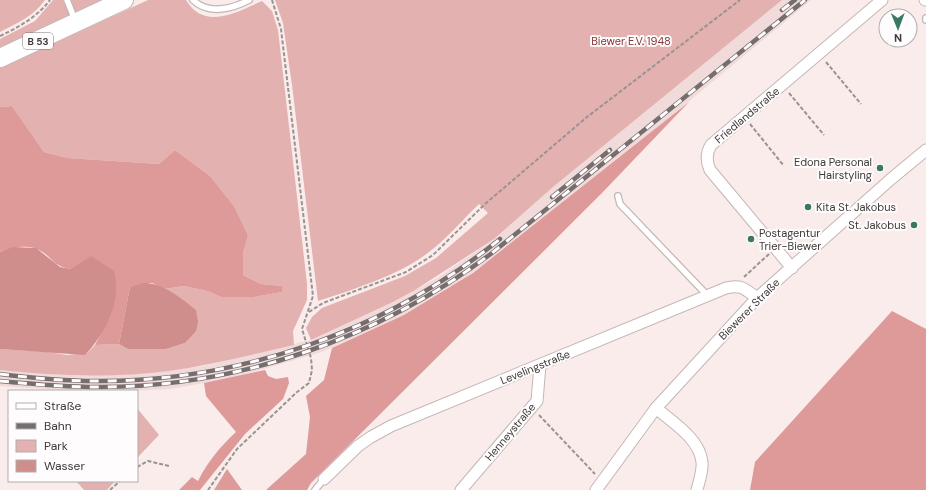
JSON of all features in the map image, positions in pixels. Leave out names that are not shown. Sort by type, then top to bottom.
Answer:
[{"type":"main road","name":"B 53","points":[[0,58],[124,0]]},
{"type":"street","name":"Friedlandstraße","points":[[792,268],[710,170],[707,151],[711,145],[882,0]]},
{"type":"street","name":"Biewerer Straße","points":[[596,490],[656,408],[757,298],[891,178],[926,150]]},
{"type":"street","name":"Levelingstraße","points":[[324,479],[358,446],[385,430],[736,285]]},
{"type":"street","points":[[736,285],[744,288],[757,298]]},
{"type":"street","name":"Henneystraße","points":[[461,490],[537,401],[540,365]]},
{"type":"street","points":[[656,408],[689,437],[699,450],[702,463],[697,490]]},
{"type":"lane","points":[[67,0],[76,23]]},
{"type":"lane","points":[[193,0],[199,6],[215,10],[239,5],[249,0]]},
{"type":"lane","points":[[618,196],[620,204],[707,296]]},
{"type":"lane","points":[[315,490],[324,479]]},
{"type":"path","points":[[0,36],[24,24],[42,10],[50,0]]},
{"type":"path","points":[[208,490],[237,449],[297,392],[309,383],[312,370],[311,358],[302,329],[314,296],[281,28],[272,0]]},
{"type":"path","points":[[309,312],[323,303],[406,272],[433,255],[485,204],[587,117],[740,0]]},
{"type":"path","points":[[819,53],[861,104]]},
{"type":"path","points":[[782,84],[824,135]]},
{"type":"path","points":[[744,117],[784,166]]},
{"type":"path","points":[[736,285],[775,248]]},
{"type":"path","points":[[532,407],[596,475]]},
{"type":"path","points":[[138,466],[148,461],[170,466]]},
{"type":"path","points":[[110,490],[119,482]]},
{"type":"shaded area","points":[[782,0],[811,0],[640,142],[501,252],[448,290],[404,315],[322,352],[236,377],[171,389],[138,391],[58,390],[0,386],[0,370],[97,375],[137,374],[203,366],[311,340],[393,302],[437,278],[494,239],[553,187]]},
{"type":"shaded area","points":[[689,102],[601,194],[311,483],[307,490],[266,490],[306,454],[310,417],[306,396],[324,380],[332,348],[404,315],[473,273]]},
{"type":"shaded area","points":[[12,106],[44,152],[68,158],[159,164],[175,150],[210,176],[234,206],[248,235],[243,254],[243,275],[261,284],[282,286],[282,292],[254,297],[221,297],[207,291],[184,286],[164,289],[152,283],[130,287],[119,344],[95,345],[104,328],[71,269],[60,266],[42,252],[33,248],[18,247],[0,252],[0,107]]},
{"type":"shaded area","points":[[892,311],[926,329],[926,490],[750,490],[755,462]]},
{"type":"shaded area","points":[[265,370],[268,376],[276,379],[288,377],[289,383],[283,399],[245,434],[200,490],[179,490],[192,477],[198,481],[215,455],[236,432],[206,396],[204,383]]},
{"type":"shaded area","points":[[227,469],[242,490],[214,490]]},
{"type":"green space","points":[[0,0],[45,0],[41,6],[30,15],[0,32]]},
{"type":"green space","points":[[53,0],[104,0],[0,50],[0,39],[35,21]]},
{"type":"green space","points":[[148,0],[186,0],[193,9],[202,15],[211,17],[232,14],[262,1],[272,11],[278,30],[307,284],[307,300],[293,331],[294,345],[201,366],[127,375],[42,374],[0,370],[0,349],[48,352],[67,355],[87,353],[95,345],[119,344],[128,349],[166,349],[185,343],[196,310],[164,289],[184,286],[207,291],[221,297],[254,297],[282,292],[282,286],[261,284],[243,275],[243,254],[248,235],[234,206],[210,176],[175,150],[159,164],[68,158],[44,152],[12,106],[0,107],[0,68]]},
{"type":"green space","name":"Biewer E.V. 1948","points":[[275,0],[782,0],[553,187],[494,239],[415,290],[393,302],[311,340],[306,328],[312,317],[322,308],[405,276],[436,258],[488,213],[479,204],[439,244],[414,262],[388,276],[318,301],[292,85],[283,23]]},
{"type":"green space","points":[[138,409],[159,435],[138,457]]},
{"type":"green space","points":[[77,482],[114,482],[107,490],[84,490]]},
{"type":"water","points":[[13,247],[36,248],[60,267],[71,269],[91,256],[114,271],[116,294],[114,305],[106,327],[85,355],[0,349],[0,252]]},
{"type":"water","points":[[144,283],[165,288],[196,310],[198,322],[196,331],[185,343],[166,349],[128,349],[119,344],[130,287]]},
{"type":"railway","points":[[782,10],[795,0]]},
{"type":"railway","points":[[0,381],[60,386],[97,387],[150,385],[202,378],[254,367],[305,352],[355,333],[402,310],[448,283],[492,253],[805,0]]},
{"type":"railway","points":[[552,197],[610,150]]},
{"type":"railway","points":[[0,374],[84,381],[150,379],[204,372],[258,361],[310,344],[361,324],[410,300],[456,271],[500,239]]},
{"type":"place","name":"Edona Personal Hairstyling","points":[[880,168]]},
{"type":"place","name":"Kita St. Jakobus","points":[[808,207]]},
{"type":"place","name":"St. Jakobus","points":[[914,225]]},
{"type":"place","name":"Postagentur Trier-Biewer","points":[[751,239]]}]
